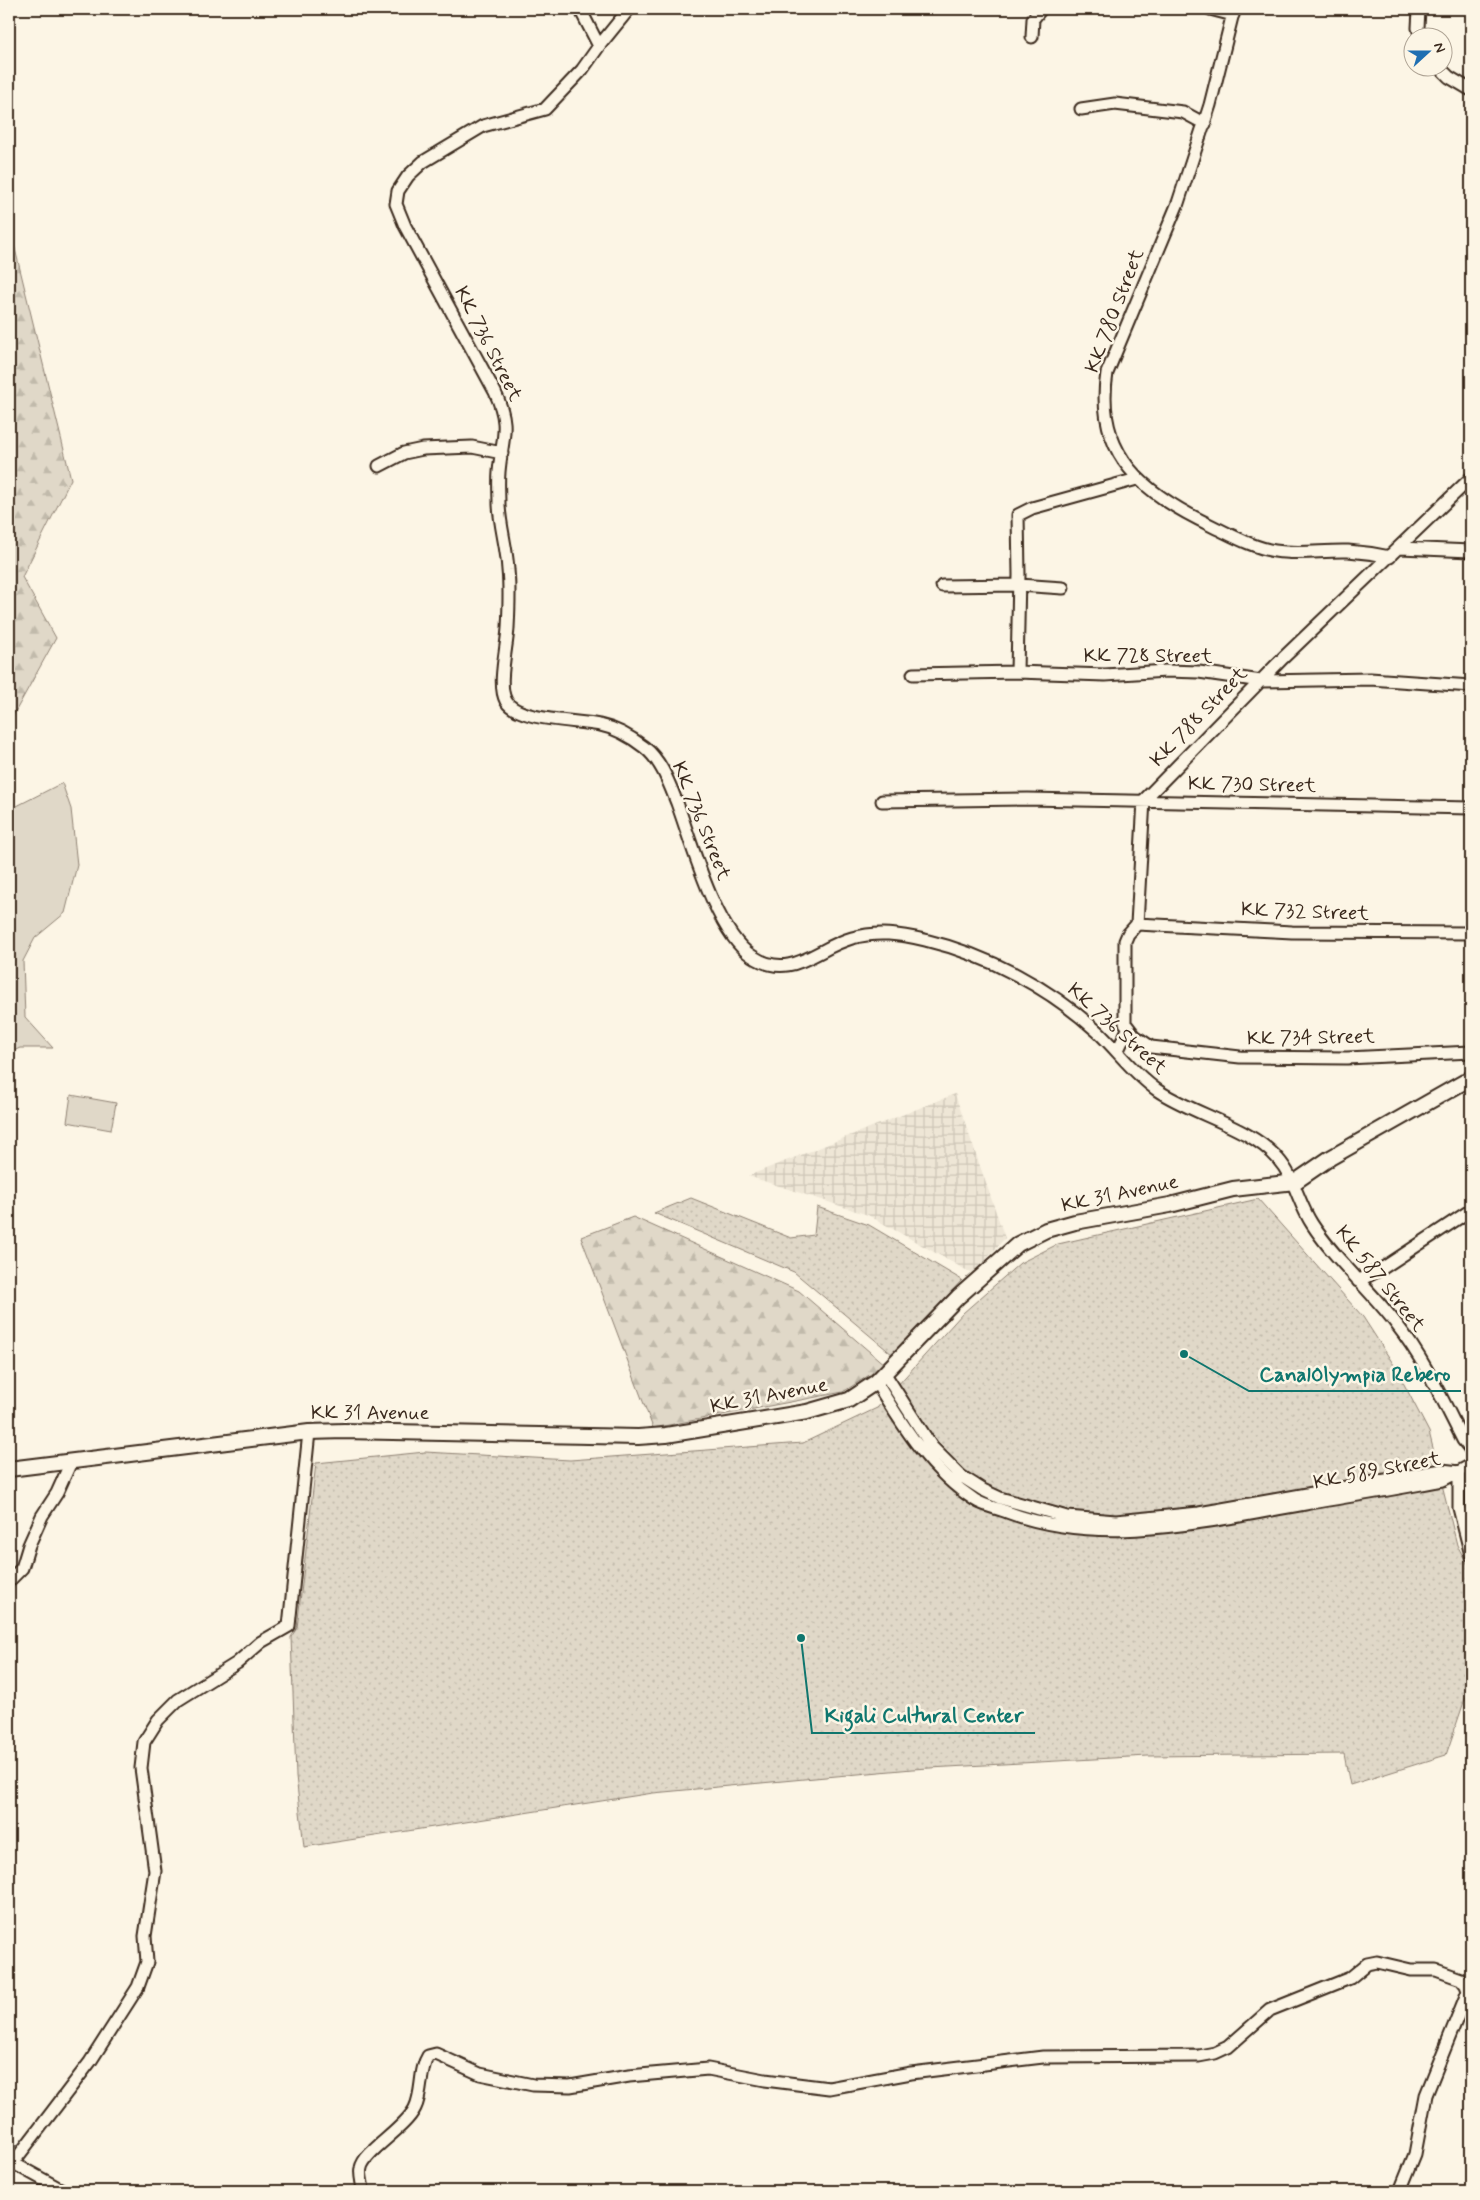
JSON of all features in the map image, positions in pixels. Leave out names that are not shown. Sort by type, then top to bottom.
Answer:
[{"type":"main road","name":"KK 31 Avenue","points":[[9,1469],[309,1432],[354,1431],[638,1437],[666,1435],[807,1412],[849,1400],[880,1378],[958,1297],[1018,1244],[1046,1230],[1075,1222],[1170,1205],[1233,1189],[1295,1182],[1330,1158],[1471,1078]]},
{"type":"street","points":[[580,9],[598,46]]},
{"type":"street","name":"KK 736 Street","points":[[629,9],[598,46],[582,70],[545,109],[483,126],[459,138],[423,162],[408,176],[398,191],[396,204],[405,226],[502,406],[506,427],[499,474],[500,526],[509,582],[508,633],[502,688],[504,698],[508,705],[520,713],[602,725],[631,738],[648,750],[669,784],[722,918],[738,944],[748,954],[777,966],[806,961],[832,946],[868,935],[902,935],[930,941],[981,960],[1039,987],[1071,1009],[1153,1087],[1221,1124],[1242,1132],[1276,1156],[1295,1182]]},
{"type":"street","points":[[1032,37],[1033,19],[1041,9]]},
{"type":"street","points":[[1210,9],[1234,12]]},
{"type":"street","points":[[1418,28],[1419,9]]},
{"type":"street","name":"KK 780 Street","points":[[1234,12],[1205,124],[1178,203],[1107,374],[1104,391],[1111,433],[1126,467],[1153,492],[1195,518],[1232,536],[1274,551],[1299,553],[1347,551],[1390,556]]},
{"type":"street","points":[[1451,78],[1471,90]]},
{"type":"street","points":[[1081,109],[1115,104],[1183,112],[1205,124]]},
{"type":"street","points":[[379,466],[404,452],[423,449],[472,447],[502,453]]},
{"type":"street","points":[[1017,672],[1018,515],[1032,508],[1137,478]]},
{"type":"street","name":"KK 788 Street","points":[[1144,800],[1261,681],[1471,478]]},
{"type":"street","points":[[1400,548],[1471,551]]},
{"type":"street","points":[[942,586],[1019,585],[1063,588]]},
{"type":"street","name":"KK 728 Street","points":[[913,674],[1017,672],[1096,675],[1199,672],[1261,681],[1370,679],[1471,686]]},
{"type":"street","points":[[1117,1052],[1128,1029],[1125,1023],[1124,1009],[1124,951],[1128,934],[1137,924],[1144,800]]},
{"type":"street","name":"KK 730 Street","points":[[882,801],[1144,800],[1244,805],[1471,808]]},
{"type":"street","name":"KK 732 Street","points":[[1137,924],[1292,932],[1471,933]]},
{"type":"street","name":"KK 734 Street","points":[[1128,1029],[1151,1047],[1240,1058],[1347,1058],[1471,1052]]},
{"type":"street","name":"KK 587 Street","points":[[1295,1182],[1300,1200],[1311,1222],[1358,1281],[1399,1327],[1422,1364],[1463,1440],[1471,1450]]},
{"type":"street","points":[[1358,1281],[1383,1268],[1471,1210]]},
{"type":"street","name":"KK 589 Street","points":[[880,1378],[932,1447],[961,1476],[982,1490],[1000,1498],[1067,1517],[1116,1521],[1199,1513],[1442,1470],[1459,1472]]},
{"type":"street","points":[[64,2191],[11,2163],[90,2062],[138,1987],[147,1962],[145,1936],[155,1871],[141,1768],[144,1742],[158,1720],[178,1700],[237,1663],[261,1642],[289,1626],[309,1432]]},
{"type":"street","points":[[9,1581],[22,1568],[42,1516],[57,1493],[71,1462]]},
{"type":"street","points":[[1471,1465],[1459,1472],[1459,1508],[1471,1555]]},
{"type":"street","points":[[1459,1508],[1471,1506]]},
{"type":"street","points":[[363,2191],[360,2168],[367,2156],[400,2129],[415,2108],[421,2090],[424,2062],[428,2056],[436,2054],[480,2074],[533,2085],[570,2086],[629,2076],[708,2069],[765,2080],[829,2088],[911,2073],[1043,2057],[1199,2056],[1215,2053],[1228,2047],[1256,2020],[1270,2010],[1350,1978],[1367,1964],[1377,1962],[1412,1970],[1436,1970],[1461,1978],[1468,1991],[1426,2095],[1415,2154],[1400,2191]]},
{"type":"shaded area","points":[[955,1094],[1005,1238],[973,1274],[868,1215],[748,1176]]},
{"type":"green space","points":[[9,224],[71,479],[22,577],[56,638],[9,723]]},
{"type":"green space","points":[[62,783],[71,809],[77,865],[65,913],[35,938],[23,961],[25,1017],[53,1048],[20,1048],[9,1053],[9,810]]},
{"type":"green space","points":[[71,1095],[116,1103],[111,1130],[67,1122]]},
{"type":"green space","points":[[691,1198],[791,1238],[814,1235],[817,1207],[869,1225],[962,1280],[893,1355],[794,1272],[654,1213]]},
{"type":"green space","points":[[1258,1199],[1363,1317],[1394,1365],[1429,1432],[1457,1545],[1471,1571],[1471,1691],[1467,1693],[1446,1755],[1350,1785],[1344,1754],[1148,1756],[912,1769],[653,1793],[304,1847],[296,1776],[291,1637],[297,1628],[316,1463],[425,1452],[570,1460],[803,1443],[877,1408],[963,1313],[1020,1263],[1058,1244]]},
{"type":"green space","points":[[633,1217],[799,1291],[885,1365],[843,1392],[653,1428],[581,1237]]},
{"type":"place","name":"CanalOlympia Rebero","points":[[1184,1354]]},
{"type":"place","name":"Kigali Cultural Center","points":[[801,1638]]}]
